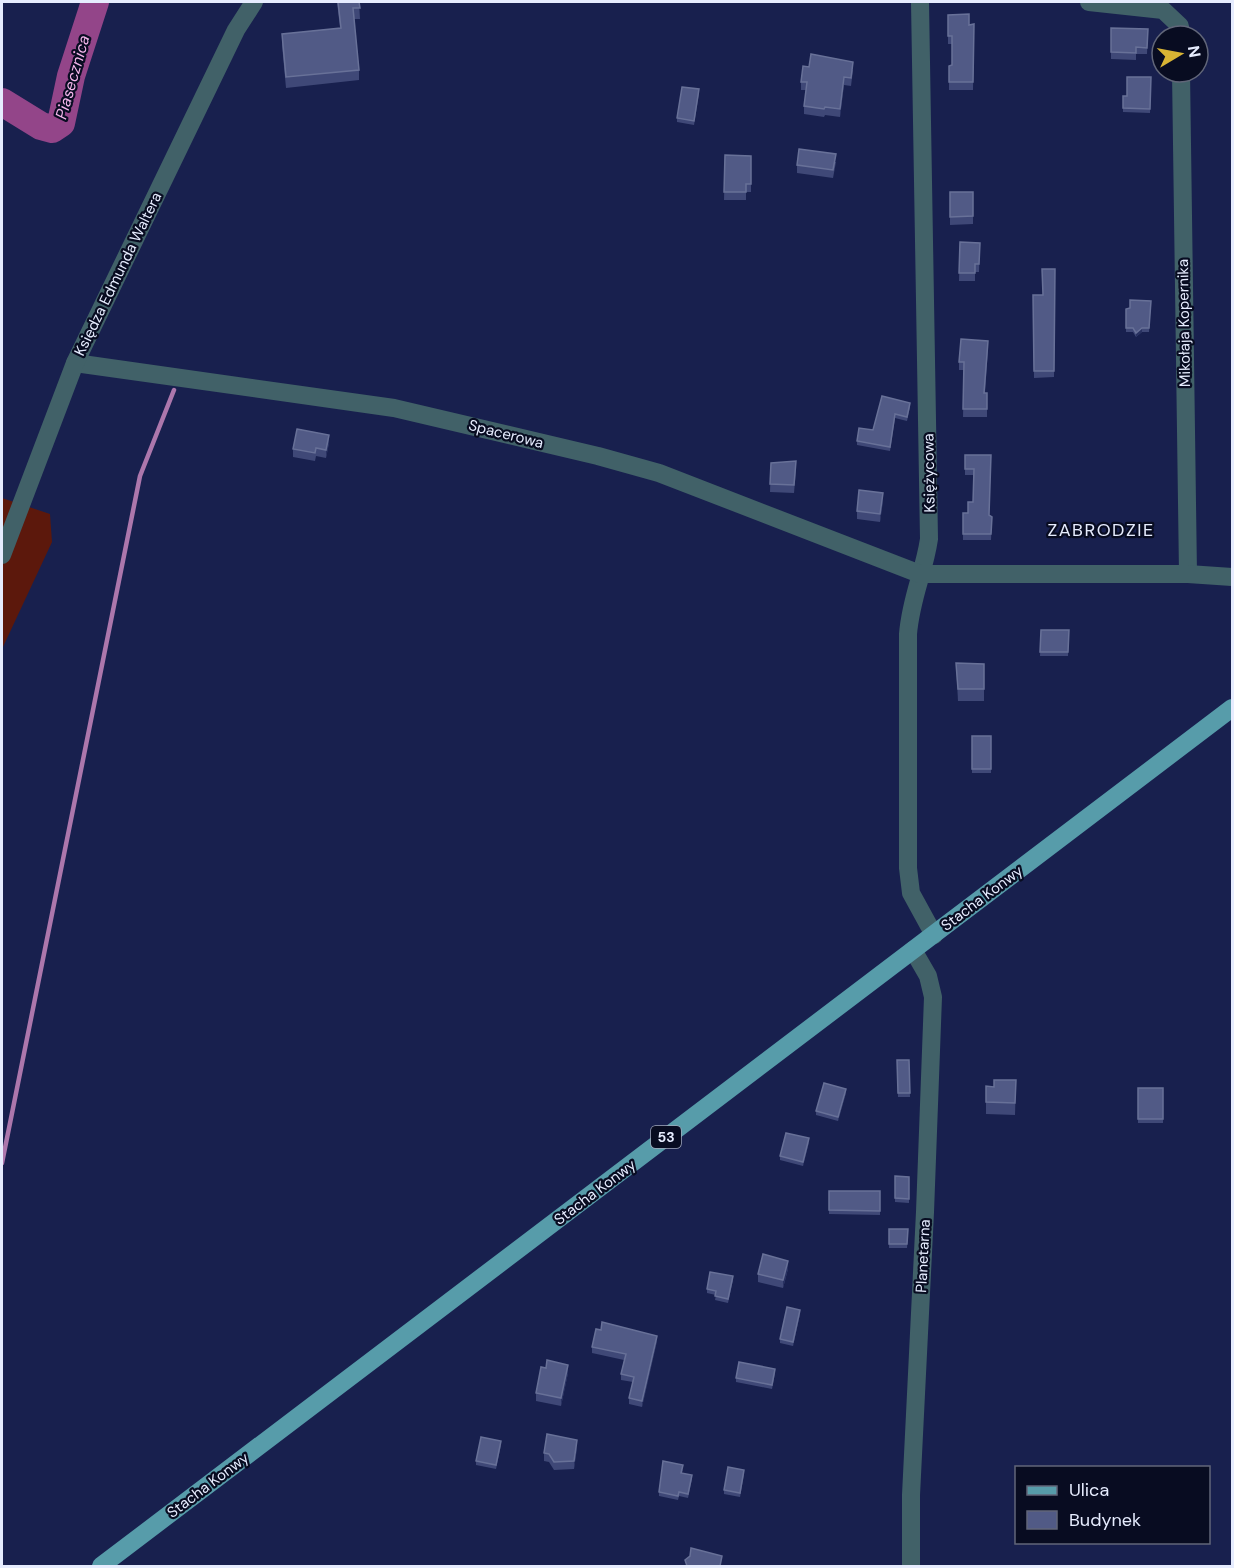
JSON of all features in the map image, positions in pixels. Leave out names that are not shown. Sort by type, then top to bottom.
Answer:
[{"type":"main road","name":"Stacha Konwy","points":[[101,1566],[1233,708]]},
{"type":"street","name":"Księdza Edmunda Waltera","points":[[2,555],[75,363],[236,30],[254,2]]},
{"type":"street","name":"Księżycowa","points":[[920,2],[929,539],[911,606],[908,634],[908,868],[911,893],[934,935]]},
{"type":"street","points":[[1089,2],[1163,10],[1178,24]]},
{"type":"street","name":"Mikołaja Kopernika","points":[[1181,84],[1188,574]]},
{"type":"street","name":"Spacerowa","points":[[75,363],[394,408],[598,456],[659,473],[920,574]]},
{"type":"street","points":[[920,574],[1188,574],[1233,577]]},
{"type":"street","name":"Planetarna","points":[[911,1566],[911,1484],[933,1005],[928,976],[913,950]]},
{"type":"shaded area","points":[[2,498],[50,514],[52,542],[2,649]]},
{"type":"building","points":[[338,2],[359,2],[360,8],[353,8],[359,70],[286,77],[282,34],[341,28]]},
{"type":"building","points":[[969,14],[969,25],[974,24],[973,82],[949,82],[949,66],[952,65],[952,36],[948,36],[948,15]]},
{"type":"building","points":[[1111,28],[1148,29],[1147,48],[1136,47],[1136,53],[1111,52]]},
{"type":"building","points":[[811,54],[853,62],[851,78],[844,77],[840,109],[804,106],[807,82],[801,82],[803,66],[809,67]]},
{"type":"building","points":[[1127,77],[1150,77],[1150,109],[1123,108],[1123,96],[1127,96]]},
{"type":"building","points":[[682,87],[699,89],[694,121],[677,118]]},
{"type":"building","points":[[799,149],[836,154],[833,170],[797,165]]},
{"type":"building","points":[[725,155],[751,156],[751,184],[746,184],[746,192],[724,192]]},
{"type":"building","points":[[950,192],[973,192],[973,216],[950,217]]},
{"type":"building","points":[[960,242],[980,243],[979,264],[975,264],[975,273],[959,273]]},
{"type":"building","points":[[1042,269],[1055,269],[1054,371],[1034,371],[1033,295],[1043,295]]},
{"type":"building","points":[[1130,300],[1151,301],[1149,328],[1142,328],[1136,333],[1133,328],[1126,328],[1126,309],[1130,308]]},
{"type":"building","points":[[961,339],[988,341],[984,393],[987,393],[987,409],[963,409],[964,362],[959,362]]},
{"type":"building","points":[[882,396],[910,403],[907,417],[895,414],[890,447],[857,441],[859,428],[873,430]]},
{"type":"building","points":[[297,429],[329,435],[326,450],[316,448],[315,453],[293,449]]},
{"type":"building","points":[[965,455],[991,455],[989,515],[992,517],[991,534],[963,534],[963,513],[968,513],[968,502],[973,502],[974,469],[965,469]]},
{"type":"building","points":[[796,461],[794,485],[770,484],[771,463]]},
{"type":"building","points":[[859,490],[883,493],[880,514],[857,511]]},
{"type":"building","points":[[1041,630],[1069,630],[1068,652],[1040,652]]},
{"type":"building","points":[[956,663],[984,664],[984,689],[958,689]]},
{"type":"building","points":[[972,736],[991,736],[991,769],[972,769]]},
{"type":"building","points":[[897,1060],[909,1060],[910,1093],[898,1093]]},
{"type":"building","points":[[994,1080],[1016,1080],[1015,1103],[986,1102],[986,1086],[994,1087]]},
{"type":"building","points":[[824,1083],[846,1089],[838,1117],[816,1111]]},
{"type":"building","points":[[1138,1088],[1163,1088],[1163,1119],[1138,1119]]},
{"type":"building","points":[[786,1133],[809,1138],[803,1162],[780,1156]]},
{"type":"building","points":[[895,1176],[909,1177],[909,1199],[895,1198]]},
{"type":"building","points":[[829,1191],[880,1191],[880,1211],[829,1210]]},
{"type":"building","points":[[889,1229],[908,1229],[907,1244],[889,1244]]},
{"type":"building","points":[[763,1254],[788,1261],[783,1280],[758,1274]]},
{"type":"building","points":[[710,1272],[733,1276],[728,1299],[715,1296],[716,1291],[707,1289]]},
{"type":"building","points":[[787,1307],[800,1310],[793,1342],[780,1339]]},
{"type":"building","points":[[602,1322],[657,1336],[642,1401],[629,1398],[634,1377],[621,1374],[626,1354],[592,1347],[596,1329],[601,1330]]},
{"type":"building","points":[[547,1360],[568,1365],[561,1398],[536,1393],[541,1367],[546,1368]]},
{"type":"building","points":[[739,1362],[775,1369],[772,1385],[736,1378]]},
{"type":"building","points":[[547,1434],[577,1440],[574,1461],[554,1462],[549,1454],[544,1453]]},
{"type":"building","points":[[481,1437],[501,1441],[496,1465],[476,1461]]},
{"type":"building","points":[[663,1461],[683,1465],[681,1473],[692,1475],[688,1494],[679,1492],[678,1496],[659,1492]]},
{"type":"building","points":[[728,1467],[744,1470],[740,1493],[724,1490]]},
{"type":"building","points":[[691,1548],[722,1556],[720,1566],[687,1566],[685,1560],[690,1556]]},
{"type":"waterway","name":"Piasecznica","points":[[2,102],[41,126],[52,129],[61,123],[71,76],[95,2]]},
{"type":"waterway","points":[[2,1163],[140,476],[174,390]]},
{"type":"district","name":"ZABRODZIE","points":[[1101,530]]}]
